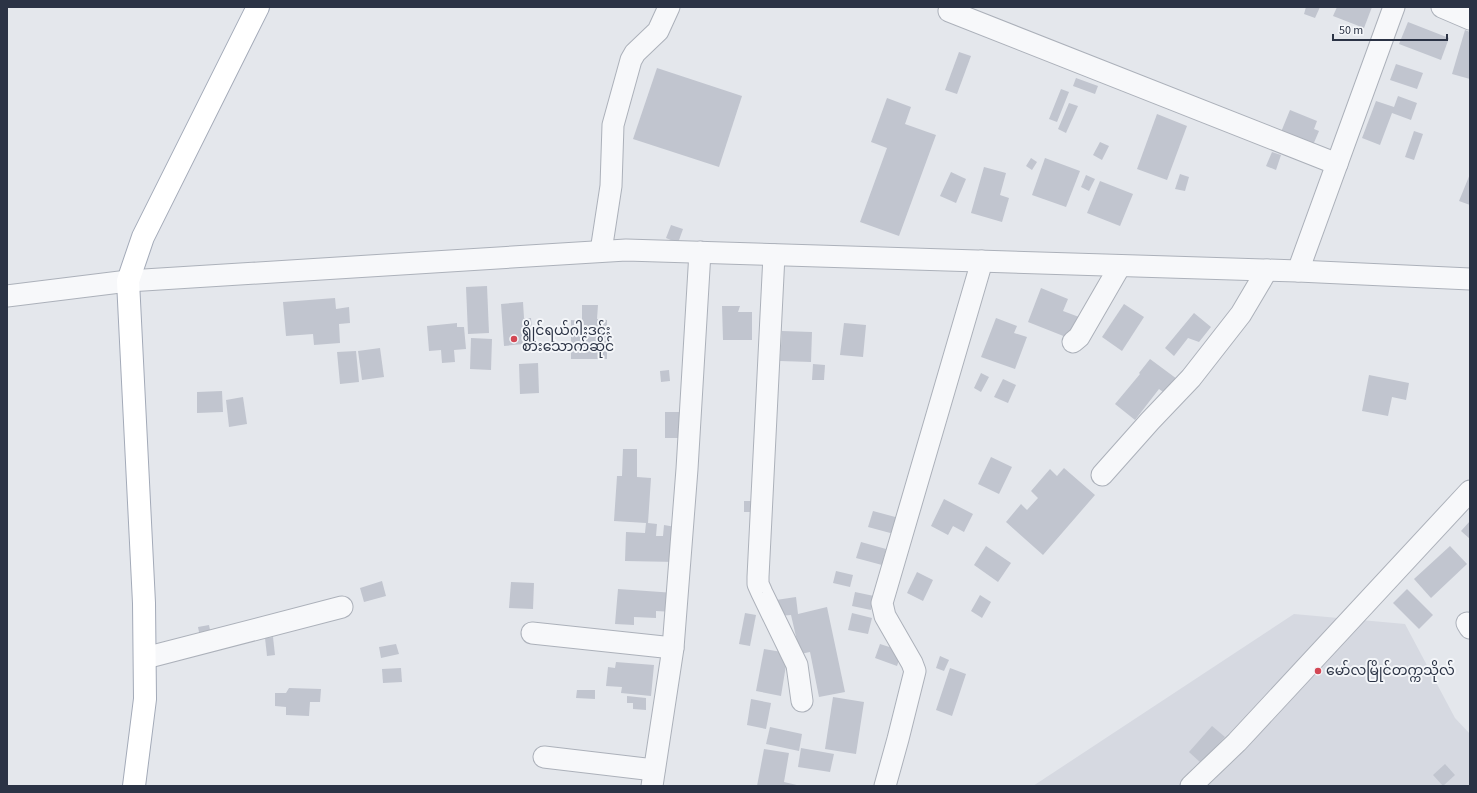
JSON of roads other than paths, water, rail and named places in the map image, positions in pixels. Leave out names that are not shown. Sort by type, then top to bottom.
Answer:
[{"type":"main road","points":[[134,786],[145,699],[145,658],[144,603],[128,281],[143,237],[258,7]]},
{"type":"street","points":[[601,251],[611,186],[613,125],[631,60],[635,53],[658,31],[669,7]]},
{"type":"street","points":[[1298,271],[1394,7]]},
{"type":"street","points":[[1442,7],[1470,19]]},
{"type":"street","points":[[949,11],[1337,164]]},
{"type":"street","points":[[7,296],[128,281],[626,250],[1298,271],[1470,280]]},
{"type":"street","points":[[544,757],[653,778],[673,648],[687,469],[700,252]]},
{"type":"street","points":[[774,255],[758,584],[797,665],[802,701]]},
{"type":"street","points":[[885,786],[914,671],[912,663],[885,616],[882,603],[982,261]]},
{"type":"street","points":[[1073,342],[1079,337],[1120,266]]},
{"type":"street","points":[[1102,475],[1150,421],[1192,378],[1241,314],[1267,270]]},
{"type":"street","points":[[1191,786],[1237,742],[1470,491]]},
{"type":"street","points":[[145,658],[342,607]]},
{"type":"street","points":[[532,633],[673,648]]},
{"type":"place","name":"ရွိုင်ရယ်ဂါးဒင်း စားသောက်ဆိုင်","points":[[514,339]]},
{"type":"place","name":"မော်လမြိုင်တက္ကသိုလ်","points":[[1318,671]]}]
